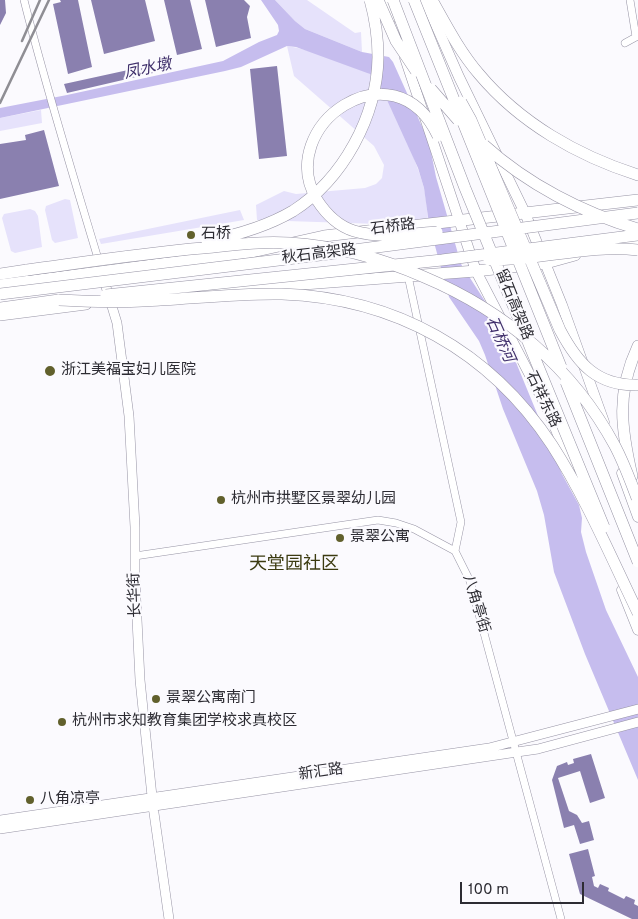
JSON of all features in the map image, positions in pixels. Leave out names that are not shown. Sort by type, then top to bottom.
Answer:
[{"type":"main road","points":[[151,253],[236,235],[256,228],[292,211],[309,200],[324,185],[357,139],[374,92],[378,57],[375,20],[370,0]]},
{"type":"main road","points":[[378,0],[396,41],[420,76],[460,122],[495,156],[547,190],[592,212],[638,230]]},
{"type":"main road","name":"石祥东路","points":[[385,0],[455,221],[474,271],[548,410],[638,630]]},
{"type":"main road","name":"留石高架路","points":[[393,0],[507,293],[638,608]]},
{"type":"main road","name":"留石高架路","points":[[414,0],[638,562]]},
{"type":"main road","points":[[425,0],[459,76],[525,213],[546,263],[638,517]]},
{"type":"main road","points":[[432,0],[463,53],[478,74],[519,112],[541,129],[572,148],[613,167],[638,175]]},
{"type":"main road","points":[[437,58],[471,120],[568,346],[587,368],[600,378],[619,385],[638,385]]},
{"type":"main road","points":[[496,230],[477,231],[467,231],[448,231],[380,235],[353,231],[332,219],[313,192],[308,169],[308,156],[319,130],[336,110],[348,102],[361,97],[378,94],[393,96],[405,99],[418,108],[433,125],[446,155],[460,192],[464,200],[475,228],[478,237],[489,264],[507,293]]},
{"type":"main road","name":"石桥路","points":[[0,285],[252,252],[324,236],[638,200]]},
{"type":"main road","name":"秋石高架路","points":[[0,294],[329,254],[496,230],[638,213]]},
{"type":"main road","name":"秋石高架路","points":[[0,308],[59,300],[442,260],[638,235]]},
{"type":"main road","points":[[0,315],[110,301],[240,288],[474,271],[546,263],[605,247],[638,242]]},
{"type":"main road","points":[[0,274],[151,253],[258,243],[313,245],[350,251],[378,259],[458,292],[495,314],[546,356],[567,377],[583,397],[614,445],[638,499]]},
{"type":"main road","points":[[442,260],[508,260],[572,251],[624,248],[638,250]]},
{"type":"main road","points":[[59,300],[141,302],[199,297],[283,294],[361,305],[398,317],[423,328],[464,353],[520,404],[536,424],[560,459],[589,511],[638,613]]},
{"type":"main road","points":[[638,346],[630,363],[622,405],[625,443],[638,499]]},
{"type":"street","points":[[24,0],[48,91],[102,272]]},
{"type":"street","points":[[625,42],[636,37],[630,0]]},
{"type":"street","name":"长华街","points":[[102,272],[117,323],[129,416],[140,680],[153,802],[169,919]]},
{"type":"street","points":[[135,556],[378,520],[414,529],[455,551],[461,522],[408,276]]},
{"type":"street","name":"八角亭街","points":[[455,551],[470,581],[561,919]]},
{"type":"street","name":"新汇路","points":[[0,829],[153,802],[489,748],[638,709]]},
{"type":"street","name":"新汇路","points":[[0,820],[153,802],[538,749],[638,722]]},
{"type":"shaded area","points":[[275,0],[307,0],[355,33],[361,32],[362,52],[305,29]]},
{"type":"shaded area","points":[[287,46],[317,53],[355,66],[370,74],[377,82],[402,128],[416,163],[424,188],[428,219],[378,224],[257,220],[256,205],[284,191],[296,194],[365,188],[376,184],[382,178],[384,165],[374,146],[294,76]]},
{"type":"shaded area","points":[[41,110],[42,123],[0,131],[0,118]]},
{"type":"shaded area","points":[[65,199],[70,200],[78,238],[55,243],[52,240],[45,210],[46,206]]},
{"type":"shaded area","points":[[30,209],[35,211],[38,216],[42,247],[15,253],[11,251],[2,218],[4,214]]},
{"type":"shaded area","points":[[240,210],[244,220],[101,244],[99,239]]},
{"type":"water","name":"石桥河","points":[[261,0],[275,0],[305,29],[362,52],[389,57],[393,62],[429,142],[436,177],[461,264],[501,326],[562,474],[579,505],[582,518],[581,532],[586,552],[606,610],[638,677],[638,780],[585,654],[554,572],[544,515],[537,491],[503,409],[485,355],[479,341],[449,297],[429,224],[424,188],[418,168],[382,89],[370,74],[296,47],[287,46],[241,67],[0,118],[0,108],[223,61],[259,42],[277,35],[279,31],[278,25]]},
{"type":"building","points":[[0,0],[5,0],[6,13],[0,25]]},
{"type":"building","points":[[60,0],[78,0],[92,67],[68,74],[53,4],[61,2]]},
{"type":"building","points":[[91,0],[145,0],[155,41],[104,54]]},
{"type":"building","points":[[164,0],[190,0],[202,49],[177,55]]},
{"type":"building","points":[[205,0],[244,0],[250,6],[247,17],[251,38],[216,47]]},
{"type":"building","points":[[151,65],[153,73],[67,93],[64,84]]},
{"type":"building","points":[[277,66],[287,156],[259,159],[250,69]]},
{"type":"building","points":[[44,130],[59,186],[0,199],[0,144],[26,140],[25,135]]},
{"type":"building","points":[[591,754],[605,798],[590,803],[580,771],[558,778],[569,811],[577,815],[582,823],[589,821],[594,840],[580,844],[574,825],[564,828],[552,780],[557,766],[567,762],[568,765],[574,763],[573,759]]},
{"type":"building","points":[[588,849],[595,876],[592,877],[594,886],[598,888],[600,884],[609,888],[608,891],[624,899],[626,896],[635,900],[634,904],[638,906],[638,919],[632,919],[580,894],[569,854]]},
{"type":"railway","points":[[22,41],[40,0]]},
{"type":"railway","points":[[0,103],[49,0]]},
{"type":"place","name":"石桥","points":[[191,235]]},
{"type":"place","name":"浙江美福宝妇儿医院","points":[[50,371]]},
{"type":"place","name":"杭州市拱墅区景翠幼儿园","points":[[221,500]]},
{"type":"place","name":"景翠公寓","points":[[340,538]]},
{"type":"place","name":"景翠公寓南门","points":[[156,699]]},
{"type":"place","name":"杭州市求知教育集团学校求真校区","points":[[62,722]]},
{"type":"place","name":"八角凉亭","points":[[30,800]]},
{"type":"district","name":"天堂园社区","points":[[294,565]]},
{"type":"water label","name":"凤水墩","points":[[148,70]]}]
